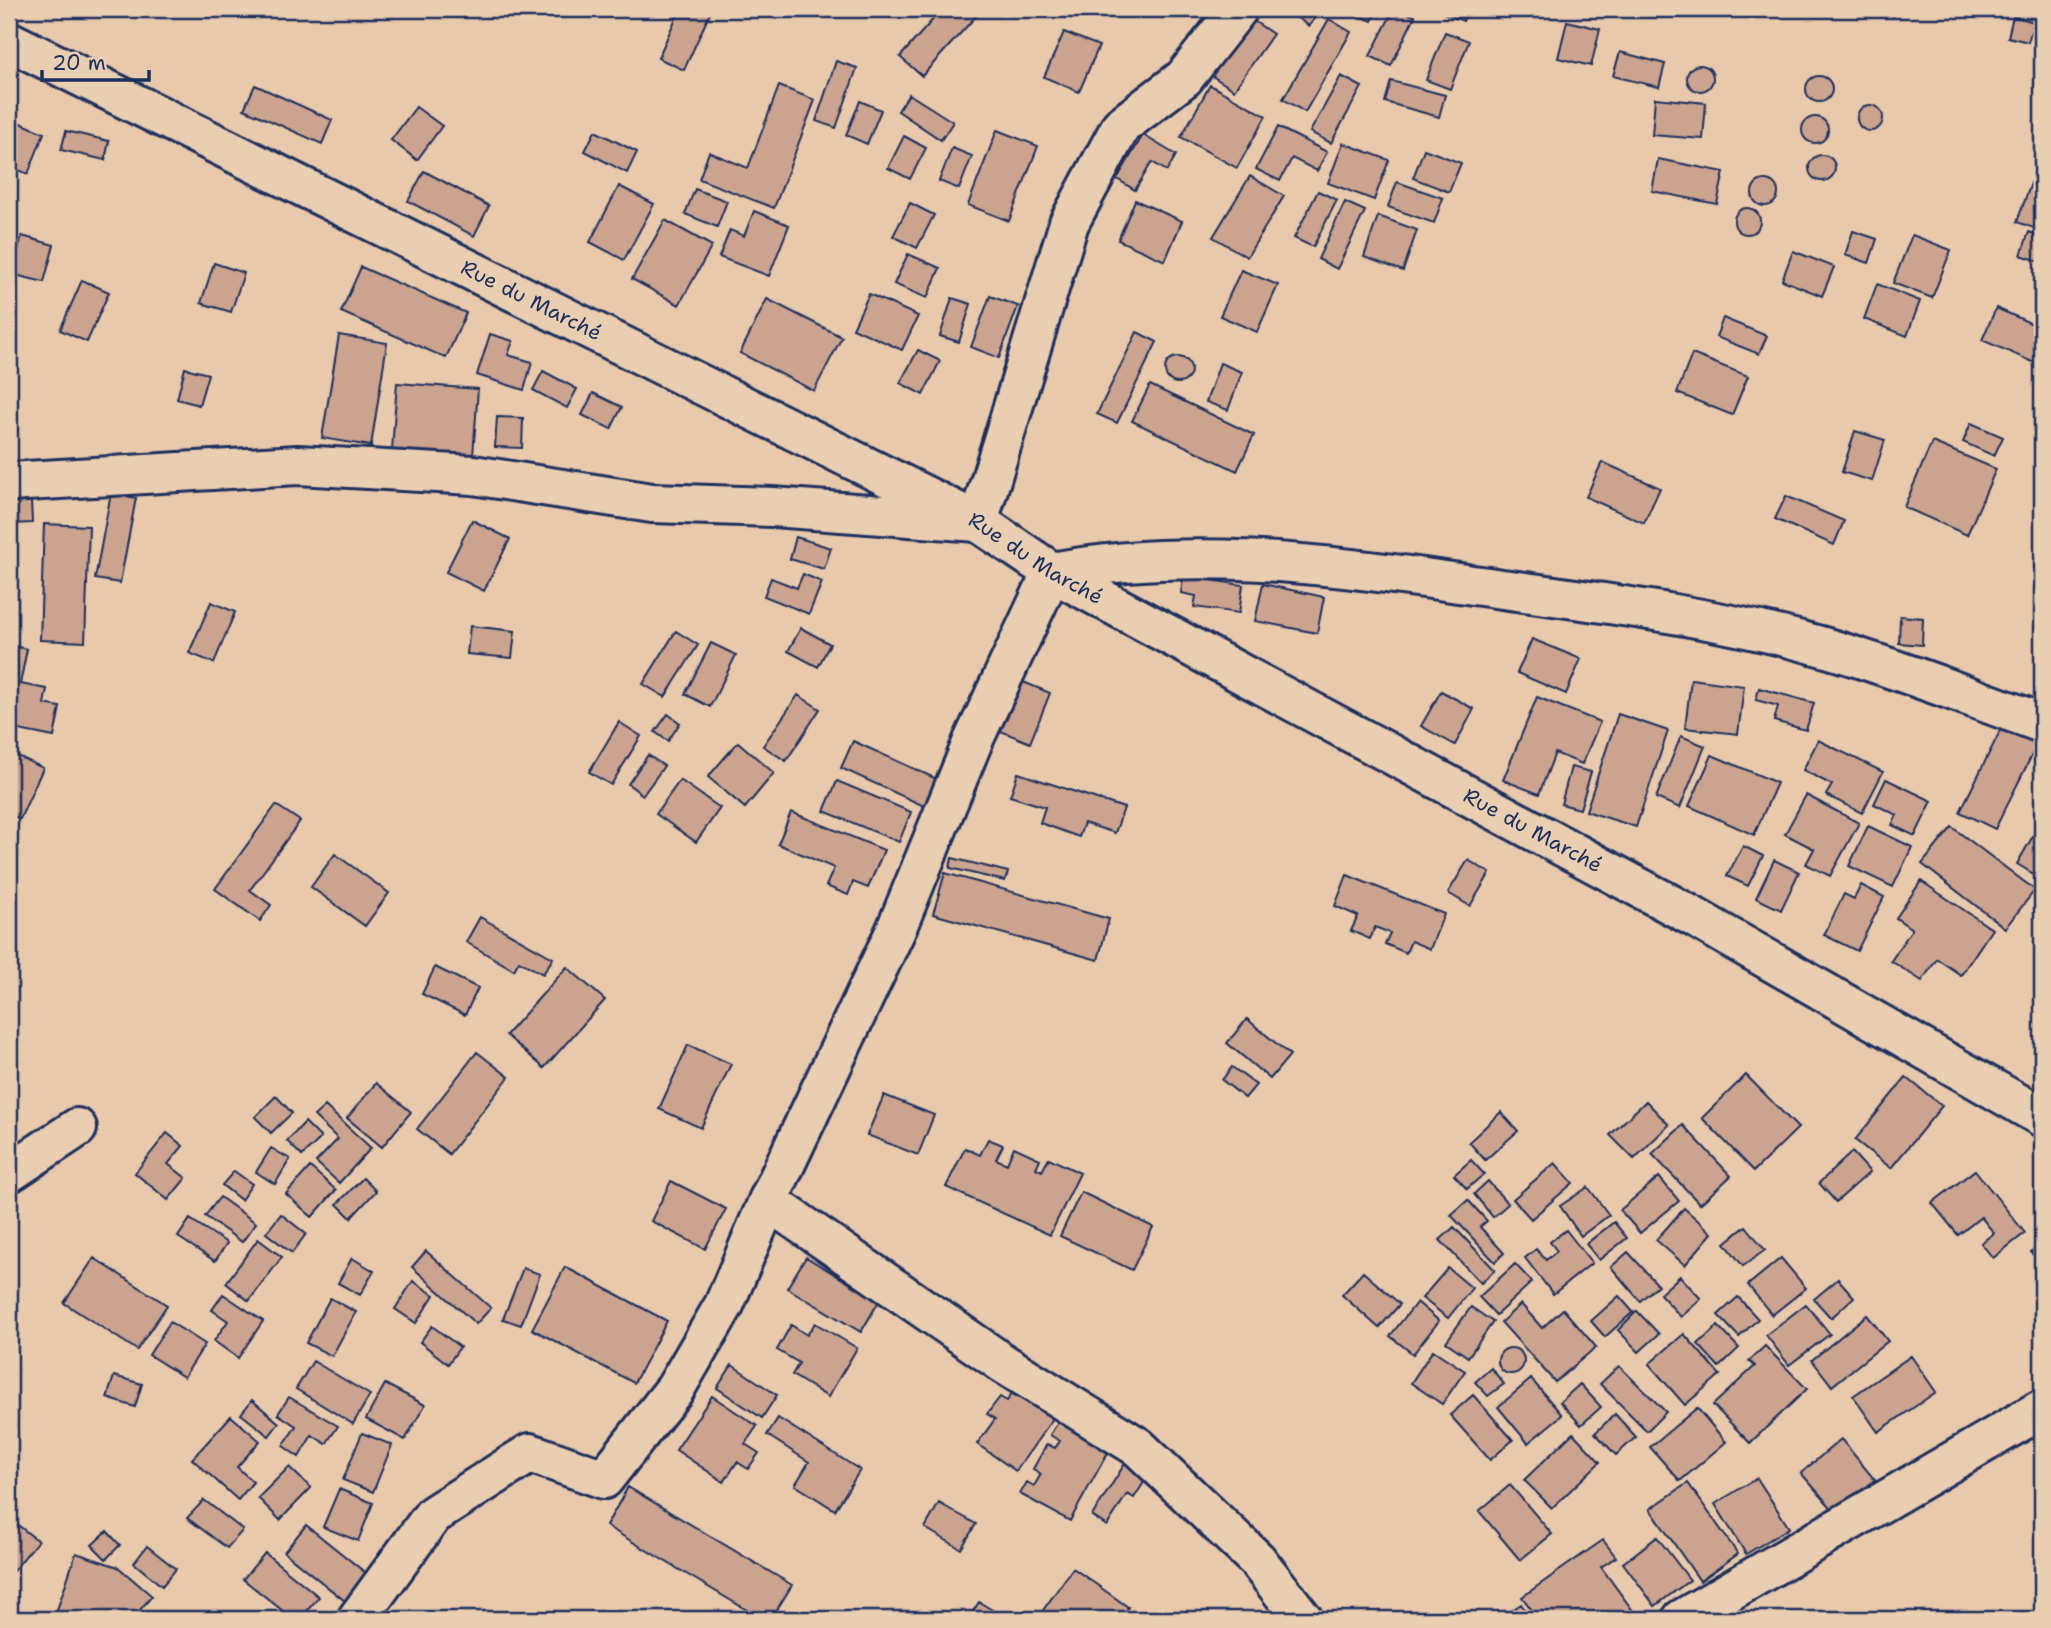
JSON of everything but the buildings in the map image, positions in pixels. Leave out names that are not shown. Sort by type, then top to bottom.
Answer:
[{"type":"street","points":[[9,482],[298,465],[473,475],[652,503],[773,507],[978,522],[1069,223],[1121,126],[1184,78],[1238,9]]},
{"type":"street","name":"Rue du Marché","points":[[9,41],[978,522],[1052,572],[1694,917],[2042,1116]]},
{"type":"street","points":[[357,1619],[433,1515],[530,1453],[604,1479],[675,1390],[724,1305],[768,1201],[895,932],[973,741],[1052,572],[1097,563],[1219,558],[1395,574],[1689,615],[1828,648],[2042,723]]},
{"type":"street","points":[[9,1173],[77,1128]]},
{"type":"street","points":[[768,1201],[1004,1364],[1138,1447],[1257,1560],[1303,1619]]},
{"type":"street","points":[[1682,1619],[2042,1409]]}]
